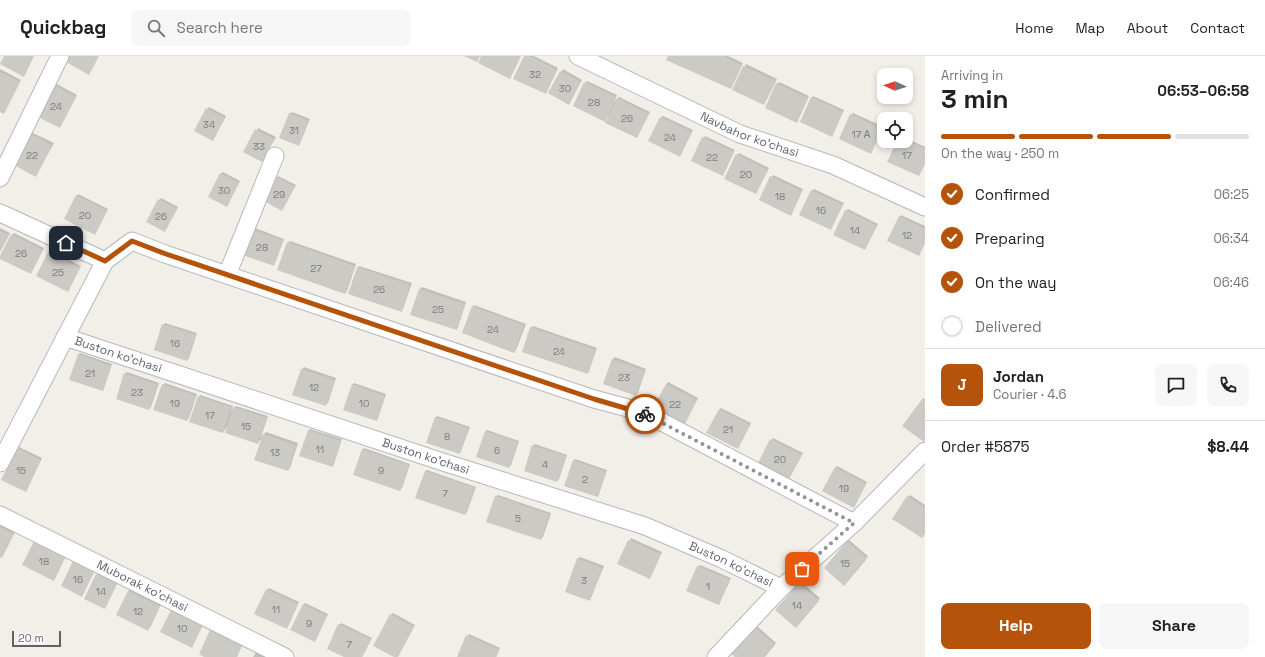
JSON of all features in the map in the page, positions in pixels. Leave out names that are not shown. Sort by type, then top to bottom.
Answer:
[{"type":"street","points":[[0,178],[60,56]]},
{"type":"street","name":"Navbahor ko'chasi","points":[[578,56],[740,134],[833,165],[925,207]]},
{"type":"street","points":[[226,275],[275,156]]},
{"type":"street","points":[[0,213],[105,261]]},
{"type":"street","points":[[0,463],[105,261],[132,241],[226,275],[594,399],[643,412],[854,523]]},
{"type":"street","name":"Buston ko'chasi","points":[[65,338],[645,526],[722,559],[781,588]]},
{"type":"street","name":"Buston ko'chasi","points":[[716,657],[781,588],[854,523],[925,451]]},
{"type":"street","name":"Muborak ko'chasi","points":[[0,515],[285,657]]},
{"type":"building","points":[[4,56],[34,56],[24,77],[0,64]]},
{"type":"building","points":[[69,56],[99,56],[89,75],[66,62]]},
{"type":"building","points":[[464,56],[480,56],[477,62]]},
{"type":"building","points":[[481,56],[521,56],[510,79],[478,63]]},
{"type":"building","points":[[524,56],[529,56],[557,70],[546,94],[513,79]]},
{"type":"building","points":[[668,56],[723,56],[742,65],[731,89],[666,60]]},
{"type":"building","points":[[743,66],[776,81],[764,105],[732,90]]},
{"type":"building","points":[[560,71],[581,82],[569,105],[548,93]]},
{"type":"building","points":[[0,72],[20,82],[4,114],[0,112]]},
{"type":"building","points":[[584,82],[616,97],[605,122],[573,106]]},
{"type":"building","points":[[776,83],[808,98],[797,123],[765,108]]},
{"type":"building","points":[[52,84],[76,97],[60,128],[36,116]]},
{"type":"building","points":[[811,97],[843,112],[832,137],[800,122]]},
{"type":"building","points":[[617,98],[649,114],[637,138],[605,123]]},
{"type":"building","points":[[206,108],[225,118],[213,141],[194,131]]},
{"type":"building","points":[[289,113],[309,121],[299,146],[279,138]]},
{"type":"building","points":[[850,114],[877,127],[877,140],[871,154],[839,139]]},
{"type":"building","points":[[660,117],[692,132],[680,157],[648,141]]},
{"type":"building","points":[[255,129],[274,139],[262,162],[243,152]]},
{"type":"building","points":[[28,133],[52,145],[36,177],[12,164]]},
{"type":"building","points":[[702,137],[734,152],[723,176],[691,161]]},
{"type":"building","points":[[913,143],[925,149],[925,164],[919,176],[887,162],[894,148],[913,148]]},
{"type":"building","points":[[736,154],[768,170],[756,194],[724,179]]},
{"type":"building","points":[[220,173],[239,183],[227,207],[208,197]]},
{"type":"building","points":[[770,176],[802,191],[791,216],[759,200]]},
{"type":"building","points":[[276,177],[295,187],[282,211],[264,201]]},
{"type":"building","points":[[811,190],[843,205],[831,230],[799,215]]},
{"type":"building","points":[[76,195],[107,211],[95,235],[64,219]]},
{"type":"building","points":[[158,199],[177,209],[165,232],[146,222]]},
{"type":"building","points":[[845,210],[877,226],[865,250],[833,235]]},
{"type":"building","points":[[899,216],[925,229],[925,243],[919,256],[887,241]]},
{"type":"building","points":[[249,229],[283,240],[274,266],[240,254]]},
{"type":"building","points":[[0,231],[9,235],[0,252]]},
{"type":"building","points":[[11,234],[43,250],[31,274],[0,259],[0,256]]},
{"type":"building","points":[[287,242],[355,266],[345,294],[277,270]]},
{"type":"building","points":[[48,252],[80,268],[68,292],[36,276]]},
{"type":"building","points":[[357,267],[410,285],[402,312],[348,294]]},
{"type":"building","points":[[419,289],[465,304],[457,330],[410,315]]},
{"type":"building","points":[[472,306],[524,325],[514,353],[462,333]]},
{"type":"building","points":[[162,324],[196,335],[187,361],[154,350]]},
{"type":"building","points":[[530,327],[596,350],[588,374],[522,352]]},
{"type":"building","points":[[78,354],[111,366],[103,391],[69,380]]},
{"type":"building","points":[[612,359],[645,371],[636,396],[603,384]]},
{"type":"building","points":[[301,369],[335,380],[326,406],[292,395]]},
{"type":"building","points":[[124,373],[158,385],[149,410],[116,399]]},
{"type":"building","points":[[162,384],[196,396],[187,421],[153,410]]},
{"type":"building","points":[[352,384],[385,396],[377,421],[343,410]]},
{"type":"building","points":[[666,384],[697,400],[685,424],[653,408]]},
{"type":"building","points":[[198,396],[231,407],[223,433],[189,422]]},
{"type":"building","points":[[923,398],[925,399],[924,442],[902,426]]},
{"type":"building","points":[[233,407],[267,418],[258,444],[225,433]]},
{"type":"building","points":[[719,409],[750,425],[738,449],[706,433]]},
{"type":"building","points":[[435,417],[468,428],[460,454],[426,443]]},
{"type":"building","points":[[308,430],[341,441],[333,467],[299,456]]},
{"type":"building","points":[[485,431],[518,442],[509,468],[476,457]]},
{"type":"building","points":[[263,434],[296,445],[288,471],[254,460]]},
{"type":"building","points":[[770,439],[802,455],[789,479],[758,463]]},
{"type":"building","points":[[532,445],[566,456],[557,482],[524,471]]},
{"type":"building","points":[[17,448],[41,460],[26,492],[1,480]]},
{"type":"building","points":[[362,449],[409,465],[400,491],[353,475]]},
{"type":"building","points":[[573,460],[606,472],[598,497],[564,486]]},
{"type":"building","points":[[835,467],[866,484],[854,508],[822,491]]},
{"type":"building","points":[[425,471],[475,488],[465,515],[415,498]]},
{"type":"building","points":[[495,496],[549,514],[541,540],[486,522]]},
{"type":"building","points":[[907,496],[925,508],[925,534],[922,538],[892,519]]},
{"type":"building","points":[[0,527],[14,534],[2,558],[0,557]]},
{"type":"building","points":[[628,540],[661,554],[650,579],[617,564]]},
{"type":"building","points":[[34,541],[66,556],[54,581],[22,565]]},
{"type":"building","points":[[847,541],[867,559],[844,586],[824,568]]},
{"type":"building","points":[[577,558],[602,568],[590,601],[565,592]]},
{"type":"building","points":[[73,561],[94,572],[82,597],[61,586]]},
{"type":"building","points":[[697,566],[730,580],[719,605],[686,591]]},
{"type":"building","points":[[96,574],[117,584],[105,609],[84,599]]},
{"type":"building","points":[[799,583],[819,601],[796,628],[775,610]]},
{"type":"building","points":[[266,589],[298,604],[287,629],[254,614]]},
{"type":"building","points":[[128,591],[160,606],[148,631],[116,615]]},
{"type":"building","points":[[303,604],[327,616],[315,642],[290,630]]},
{"type":"building","points":[[172,608],[204,623],[192,648],[160,632]]},
{"type":"building","points":[[390,614],[414,627],[398,657],[394,657],[373,646]]},
{"type":"building","points":[[338,624],[371,639],[362,657],[344,657],[327,649]]},
{"type":"building","points":[[755,627],[775,645],[765,657],[735,657],[731,654]]},
{"type":"building","points":[[210,630],[242,645],[237,657],[204,657],[199,654]]},
{"type":"building","points":[[466,635],[499,650],[496,657],[457,657]]},
{"type":"way so far","points":[[645,414],[854,523],[802,569]]},
{"type":"route","points":[[66,243],[105,261],[132,241],[166,254],[594,399],[643,412],[645,414]]}]
